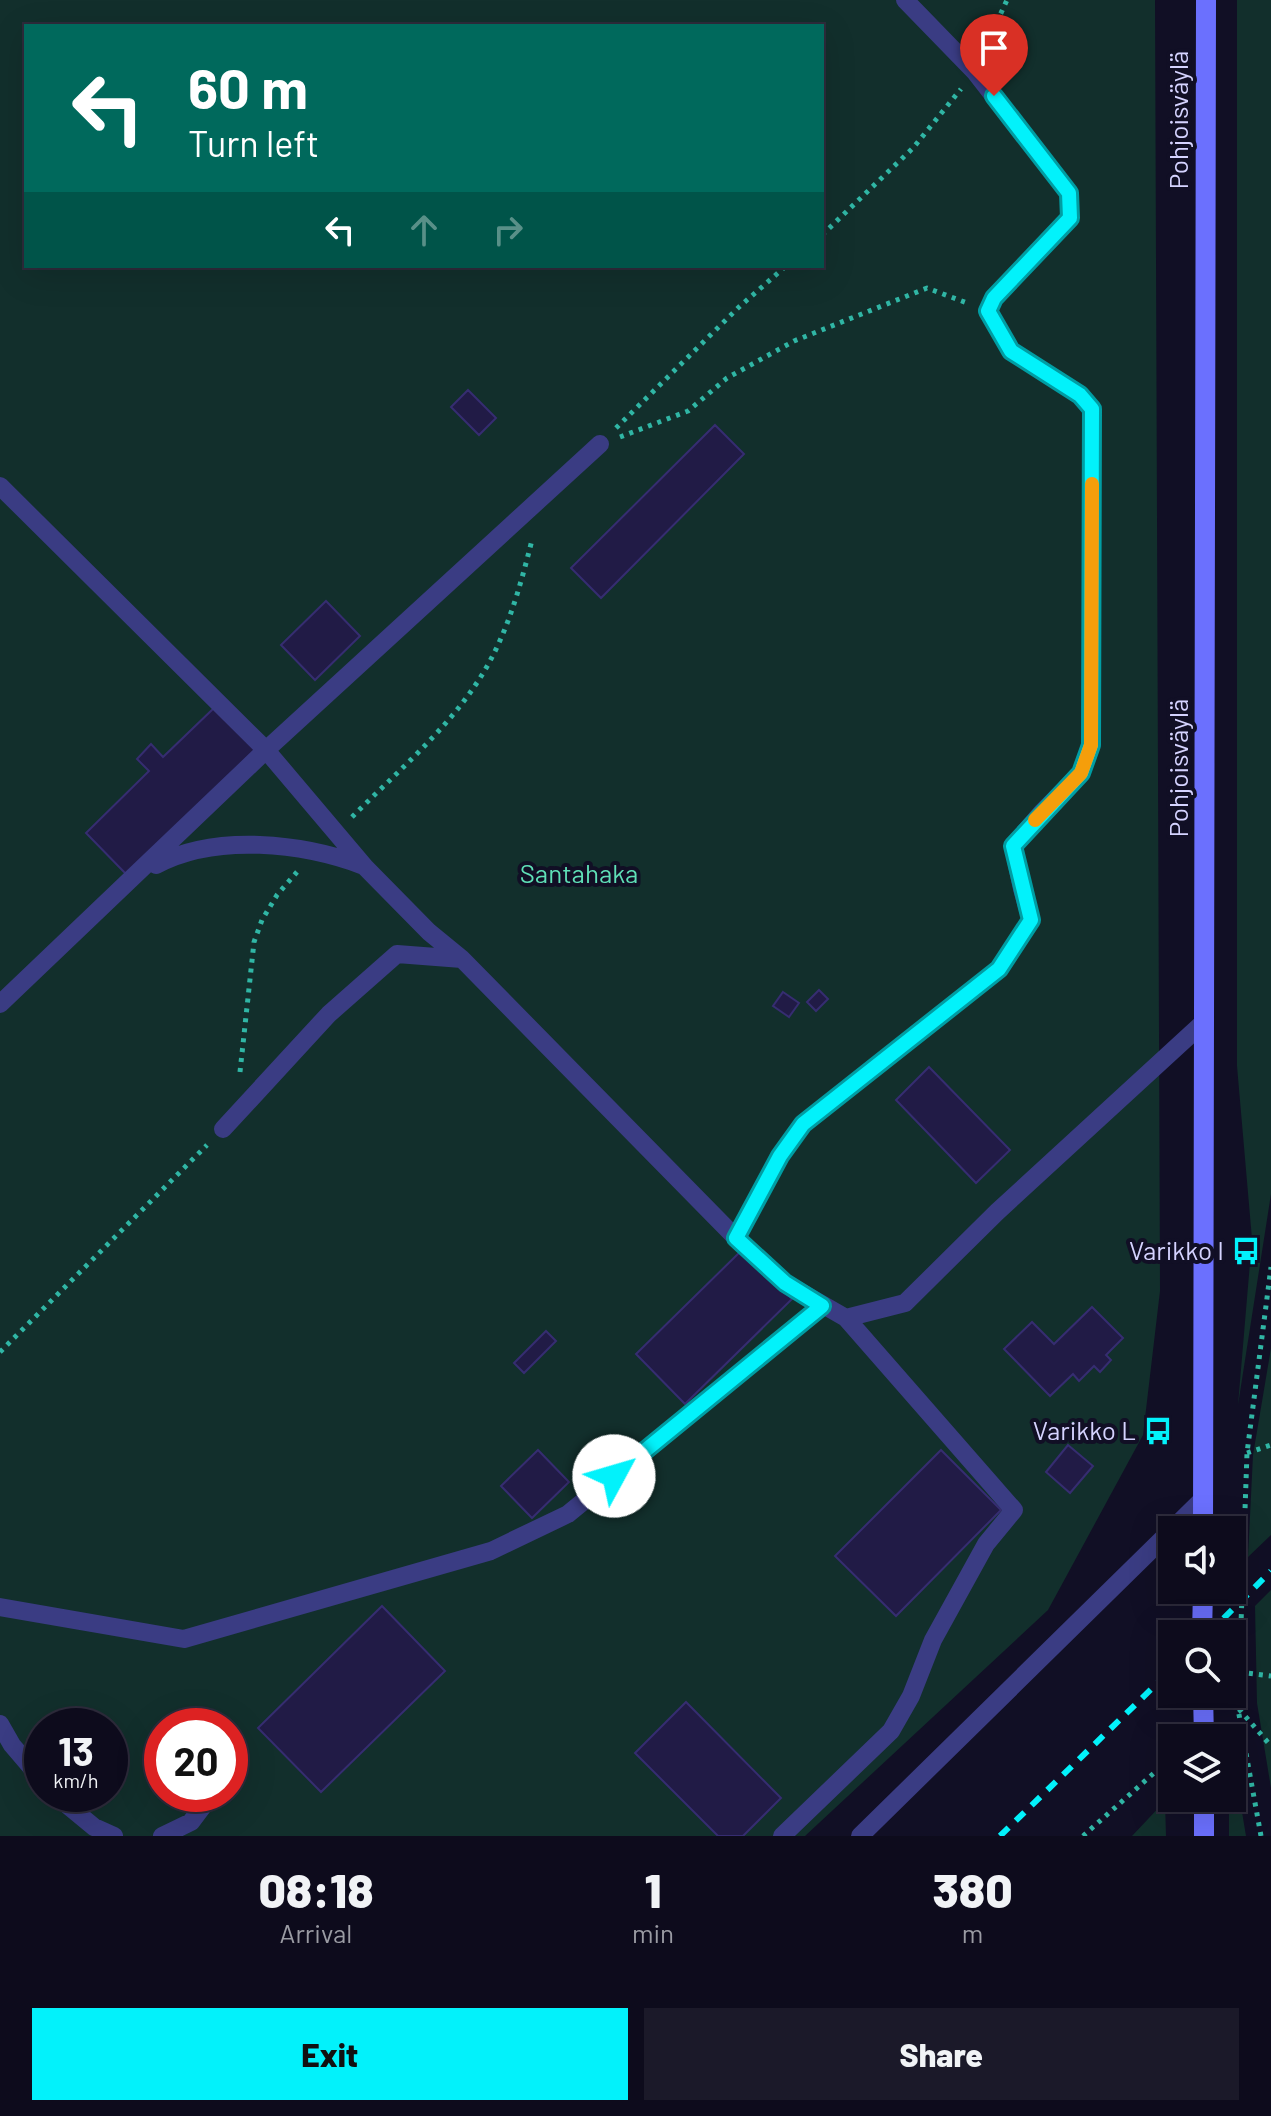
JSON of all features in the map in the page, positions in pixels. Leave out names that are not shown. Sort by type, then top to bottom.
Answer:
[{"type":"main road","name":"Pohjoisväylä","points":[[1203,1516],[1205,2]]},
{"type":"main road","points":[[1204,1812],[1204,1836]]},
{"type":"lane","points":[[736,1238],[780,1156],[803,1124],[999,969],[1031,920],[1013,846],[1081,773],[1091,745],[1092,409],[1080,395],[1011,351],[988,311],[994,298],[1070,218],[1069,193],[975,72],[905,0]]},
{"type":"lane","points":[[0,1004],[266,750],[600,444]]},
{"type":"lane","points":[[0,486],[266,750],[365,867],[429,932],[462,959],[736,1238],[785,1283],[846,1318],[1014,1510],[986,1544],[933,1640],[911,1696],[891,1731],[782,1836]]},
{"type":"lane","points":[[130,881],[171,857],[209,846],[234,844],[334,855],[365,867]]},
{"type":"lane","points":[[223,1129],[329,1014],[397,954],[462,959]]},
{"type":"lane","points":[[846,1318],[905,1303],[997,1212],[1205,1021]]},
{"type":"lane","points":[[0,1607],[184,1639],[491,1551],[568,1514],[822,1306]]},
{"type":"lane","points":[[860,1836],[1203,1499]]},
{"type":"lane","points":[[0,1724],[6,1751],[24,1766]]},
{"type":"lane","points":[[76,1812],[94,1827],[114,1836]]},
{"type":"lane","points":[[162,1836],[191,1822],[198,1812]]},
{"type":"path","points":[[824,233],[913,148],[975,72],[1007,0]]},
{"type":"path","points":[[600,444],[672,371],[784,268]]},
{"type":"path","points":[[600,444],[688,411],[727,378],[794,341],[927,288],[988,311]]},
{"type":"path","points":[[336,833],[425,744],[474,688],[498,648],[512,613],[534,532]]},
{"type":"path","points":[[240,1075],[251,965],[258,931],[277,895],[316,852]]},
{"type":"path","points":[[0,1352],[223,1129]]},
{"type":"path","points":[[1241,1620],[1247,1453],[1271,1267]]},
{"type":"path","points":[[1247,1453],[1271,1445]]},
{"type":"path","points":[[1246,1673],[1271,1676]]},
{"type":"path","points":[[1238,1709],[1271,1746]]},
{"type":"path","points":[[1238,1709],[1261,1836]]},
{"type":"path","points":[[1083,1836],[1158,1769]]},
{"type":"green space","name":"Santahaka","points":[[0,0],[1155,0],[1160,1291],[1143,1435],[1048,1610],[805,1836],[0,1836]]},
{"type":"green space","points":[[1237,0],[1271,0],[1271,1194],[1238,1405],[1252,1239],[1237,1066]]},
{"type":"green space","points":[[1271,1348],[1271,1535],[1248,1557],[1253,1455]]},
{"type":"green space","points":[[1271,1590],[1271,1788],[1257,1703],[1255,1606]]},
{"type":"green space","points":[[1158,1808],[1158,1812],[1165,1812],[1166,1836],[1132,1836]]},
{"type":"green space","points":[[1229,1812],[1242,1812],[1246,1836],[1229,1836]]},
{"type":"building","points":[[468,390],[496,418],[479,435],[451,407]]},
{"type":"building","points":[[715,425],[744,454],[601,598],[571,568]]},
{"type":"building","points":[[326,601],[360,636],[315,680],[281,645]]},
{"type":"building","points":[[214,708],[255,750],[127,875],[86,833],[149,771],[137,759],[151,744],[163,757]]},
{"type":"building","points":[[819,990],[828,999],[816,1011],[807,1002]]},
{"type":"building","points":[[783,992],[799,1003],[789,1017],[773,1006]]},
{"type":"building","points":[[929,1067],[1010,1150],[976,1183],[896,1100]]},
{"type":"building","points":[[743,1249],[792,1299],[685,1404],[636,1354]]},
{"type":"building","points":[[1092,1307],[1123,1338],[1106,1355],[1111,1360],[1100,1372],[1094,1366],[1079,1381],[1073,1374],[1050,1396],[1004,1349],[1032,1322],[1054,1344]]},
{"type":"building","points":[[546,1331],[556,1341],[524,1373],[514,1363]]},
{"type":"building","points":[[1068,1445],[1093,1466],[1070,1493],[1046,1472]]},
{"type":"building","points":[[538,1450],[569,1482],[532,1518],[501,1486]]},
{"type":"building","points":[[941,1450],[1001,1510],[896,1616],[835,1556]]},
{"type":"building","points":[[382,1606],[445,1671],[321,1792],[258,1728]]},
{"type":"building","points":[[686,1702],[781,1798],[743,1836],[718,1836],[635,1753]]},
{"type":"railway","points":[[1222,1620],[1271,1571]]},
{"type":"railway","points":[[1000,1836],[1158,1683]]},
{"type":"slow traffic","points":[[1035,820],[1081,773],[1091,745],[1092,484]]},
{"type":"place","name":"Varikko I","points":[[1246,1251]]},
{"type":"place","name":"Varikko L","points":[[1158,1431]]},
{"type":"route","points":[[614,1476],[822,1306],[785,1283],[736,1238],[780,1156],[803,1124],[999,969],[1031,920],[1013,846],[1081,773],[1091,745],[1092,409],[1080,395],[1011,351],[988,311],[994,298],[1070,218],[1069,193],[994,96]]}]
